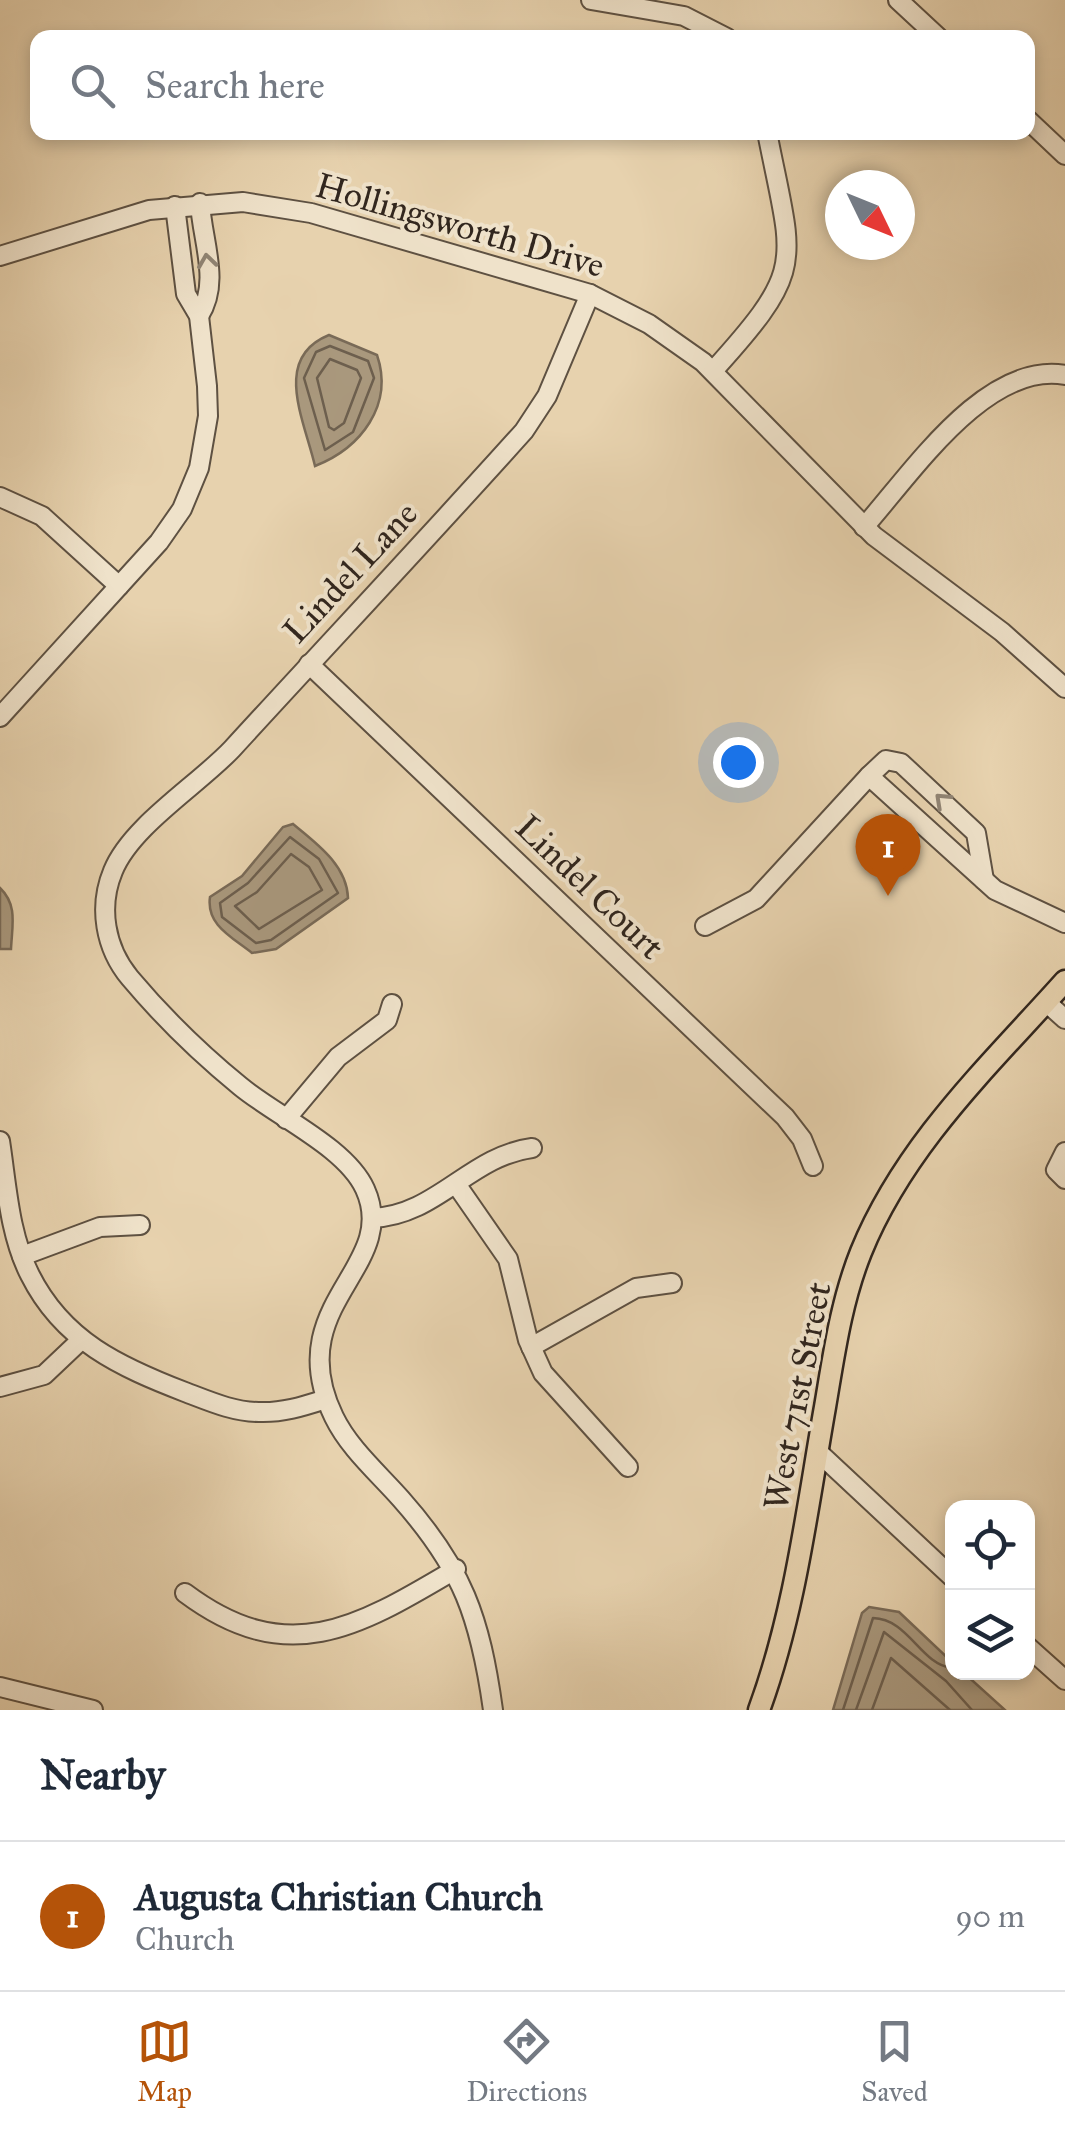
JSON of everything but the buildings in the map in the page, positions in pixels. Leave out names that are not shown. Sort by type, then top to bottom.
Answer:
[{"type":"main road","name":"West 71st Street","points":[[759,1710],[796,1578],[846,1296],[879,1211],[928,1134],[1065,981]]},
{"type":"street","points":[[591,0],[684,16],[712,30]]},
{"type":"street","points":[[898,0],[930,30]]},
{"type":"street","points":[[1035,127],[1065,156]]},
{"type":"street","points":[[713,371],[767,311],[786,269],[788,236],[770,140]]},
{"type":"street","points":[[199,316],[209,300],[210,271],[200,203]]},
{"type":"street","name":"Hollingsworth Drive","points":[[0,256],[136,213],[200,203],[257,204],[311,213],[590,294],[660,330],[713,371],[864,527],[1002,632],[1065,688]]},
{"type":"street","points":[[0,716],[174,522],[199,468],[208,410],[199,316],[186,294],[175,206]]},
{"type":"street","name":"Lindel Lane","points":[[286,1119],[224,1073],[125,972],[110,943],[105,917],[115,865],[309,664],[524,431],[547,396],[590,294]]},
{"type":"street","points":[[864,527],[982,397],[1015,378],[1065,375]]},
{"type":"street","points":[[0,497],[48,521],[119,586]]},
{"type":"street","name":"Lindel Court","points":[[309,664],[785,1118],[802,1139],[813,1166]]},
{"type":"street","points":[[704,926],[756,899],[886,760],[902,763],[976,833],[984,880]]},
{"type":"street","points":[[869,776],[1013,902],[1065,922]]},
{"type":"street","points":[[1046,1002],[1065,1019]]},
{"type":"street","points":[[392,1004],[387,1020],[338,1057],[286,1119],[350,1166],[364,1186],[372,1218],[366,1252],[338,1291],[323,1328],[320,1366],[326,1398],[346,1437],[431,1533],[456,1569],[480,1630],[493,1710]]},
{"type":"street","points":[[0,1141],[12,1224],[22,1256],[44,1299],[82,1340],[126,1369],[237,1410],[270,1412],[326,1398]]},
{"type":"street","points":[[372,1218],[424,1206],[494,1158],[532,1148]]},
{"type":"street","points":[[1065,1152],[1056,1170],[1065,1179]]},
{"type":"street","points":[[456,1184],[508,1258],[530,1347],[547,1379],[628,1467]]},
{"type":"street","points":[[22,1256],[100,1227],[140,1225]]},
{"type":"street","points":[[530,1347],[636,1288],[672,1284]]},
{"type":"street","points":[[0,1387],[44,1375],[82,1340]]},
{"type":"street","points":[[817,1452],[945,1571]]},
{"type":"street","points":[[185,1593],[232,1622],[276,1635],[302,1636],[354,1626],[456,1569]]},
{"type":"street","points":[[1035,1653],[1065,1680]]},
{"type":"street","points":[[0,1687],[93,1710]]},
{"type":"water","points":[[329,335],[377,355],[381,391],[370,422],[359,436],[315,466],[296,392],[297,374],[301,359],[312,345]]},
{"type":"water","points":[[293,824],[336,865],[348,898],[276,949],[252,953],[216,923],[210,897],[242,876],[283,827]]},
{"type":"water","points":[[0,888],[12,909],[11,949],[0,949]]},
{"type":"water","points":[[869,1607],[899,1612],[945,1655],[945,1680],[972,1680],[1005,1710],[833,1710],[862,1613]]},
{"type":"place","name":"Augusta Christian Church","points":[[888,896]]}]
